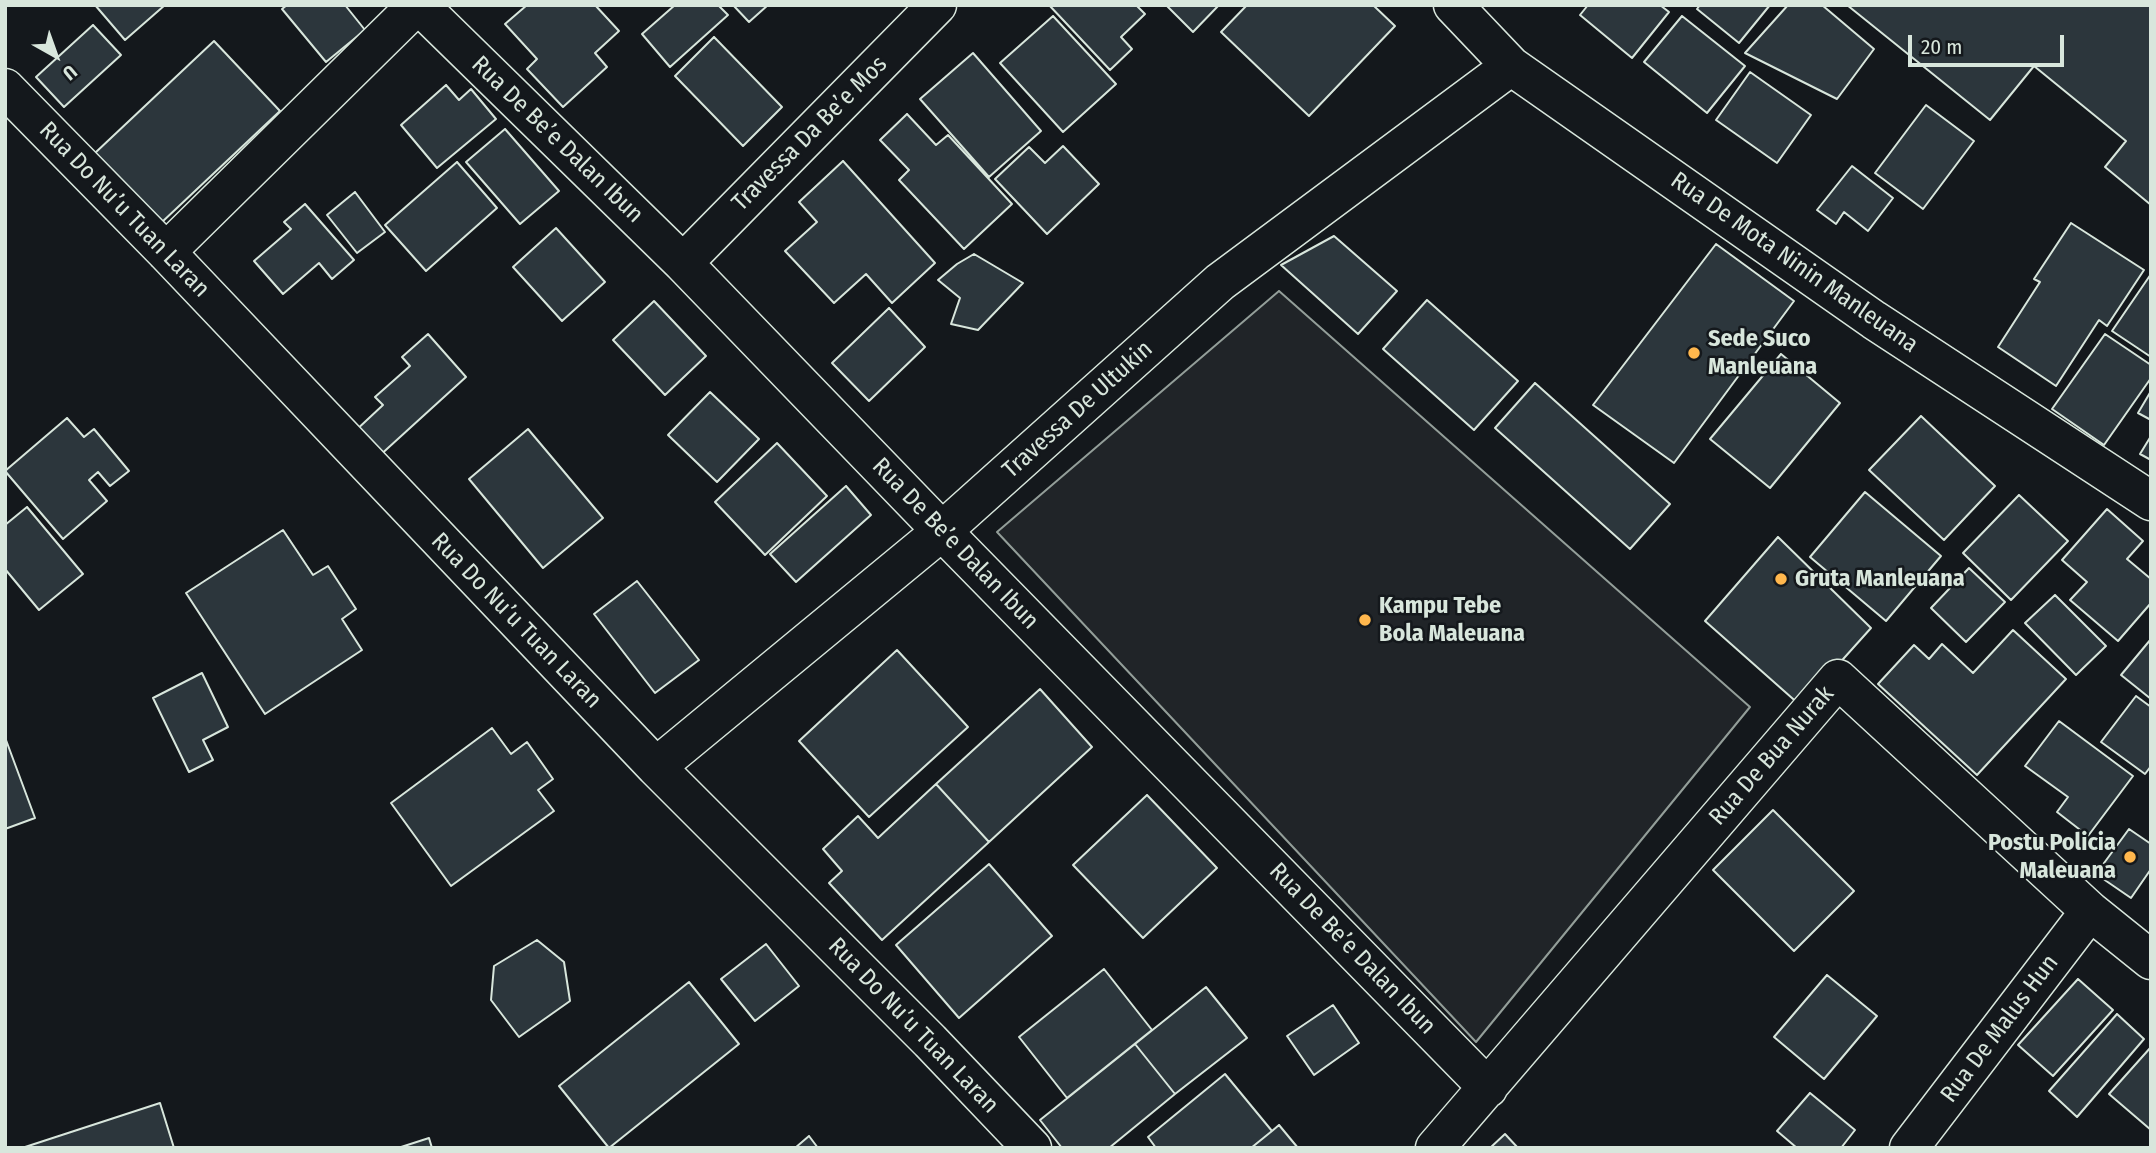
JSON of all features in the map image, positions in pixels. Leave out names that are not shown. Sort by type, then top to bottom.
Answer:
[{"type":"street","points":[[166,252],[418,5]]},
{"type":"street","name":"Rua De Be’e Dalan Ibun","points":[[418,5],[683,263],[1488,1087]]},
{"type":"street","name":"Travessa Da Be’e Mos","points":[[683,263],[937,5]]},
{"type":"street","name":"Rua De Mota Ninin Manleuana","points":[[1453,5],[1511,66],[1874,320],[2151,501]]},
{"type":"street","name":"Travessa De Ultukin","points":[[656,768],[942,531],[1220,282],[1511,66]]},
{"type":"street","name":"Rua Do Nu’u Tuan Laran","points":[[5,88],[166,252],[656,768],[930,1041],[1032,1148]]},
{"type":"street","name":"Rua De Bua Nurak","points":[[1488,1087],[1838,679],[2090,911],[2151,960]]},
{"type":"street","name":"Rua De Malus Hun","points":[[1909,1148],[2090,911]]},
{"type":"street","points":[[1435,1148],[1488,1087]]},
{"type":"shaded area","name":"Kampu Tebe Bola Maleuana","points":[[1279,291],[1750,707],[1476,1042],[997,532]]},
{"type":"building","points":[[95,5],[165,5],[125,40]]},
{"type":"building","points":[[287,5],[345,5],[365,30],[326,62],[282,9]]},
{"type":"building","points":[[527,5],[595,5],[619,31],[595,53],[607,67],[563,107],[527,69],[537,59],[505,24]]},
{"type":"building","points":[[675,5],[718,5],[728,15],[670,67],[642,34]]},
{"type":"building","points":[[733,5],[768,5],[749,22]]},
{"type":"building","points":[[1049,5],[1136,5],[1145,14],[1121,37],[1132,49],[1110,70]]},
{"type":"building","points":[[1166,5],[1219,5],[1193,32]]},
{"type":"building","points":[[1247,5],[1373,5],[1395,26],[1309,116],[1221,32]]},
{"type":"building","points":[[1588,5],[1660,5],[1669,12],[1632,58],[1580,15]]},
{"type":"building","points":[[1700,5],[1770,5],[1739,43],[1697,9]]},
{"type":"building","points":[[1788,5],[1822,5],[1874,49],[1837,99],[1745,53]]},
{"type":"building","points":[[1847,5],[2151,5],[2151,205],[2105,167],[2126,141],[2034,66],[1990,120]]},
{"type":"building","points":[[1053,16],[1116,84],[1063,132],[1000,63]]},
{"type":"building","points":[[1682,16],[1745,66],[1707,113],[1644,62]]},
{"type":"building","points":[[93,25],[121,55],[64,107],[36,77]]},
{"type":"building","points":[[714,37],[782,107],[743,146],[675,76]]},
{"type":"building","points":[[214,41],[280,111],[161,223],[95,153]]},
{"type":"building","points":[[973,53],[1041,131],[989,177],[920,99]]},
{"type":"building","points":[[1750,72],[1811,115],[1777,163],[1716,120]]},
{"type":"building","points":[[446,85],[459,100],[471,89],[496,119],[437,168],[401,125]]},
{"type":"building","points":[[1926,105],[1974,141],[1923,209],[1875,173]]},
{"type":"building","points":[[907,114],[936,145],[948,135],[1012,204],[964,249],[899,180],[909,170],[880,140]]},
{"type":"building","points":[[505,129],[559,191],[520,224],[466,162]]},
{"type":"building","points":[[1063,146],[1099,184],[1047,234],[995,179],[1029,147],[1045,163]]},
{"type":"building","points":[[843,161],[935,263],[892,303],[866,274],[834,303],[785,251],[817,222],[799,202]]},
{"type":"building","points":[[457,162],[497,208],[426,271],[385,225]]},
{"type":"building","points":[[1852,166],[1893,198],[1868,231],[1844,212],[1836,224],[1817,210]]},
{"type":"building","points":[[355,192],[385,232],[357,253],[327,215]]},
{"type":"building","points":[[305,204],[354,260],[332,279],[319,263],[283,294],[254,261],[291,229],[284,222]]},
{"type":"building","points":[[2071,223],[2144,270],[2107,326],[2099,320],[2056,386],[1998,347],[2040,282],[2034,279]]},
{"type":"building","points":[[556,228],[605,282],[562,321],[513,267]]},
{"type":"building","points":[[1334,236],[1397,291],[1358,334],[1281,265]]},
{"type":"building","name":"Sede Suco Manleuana","points":[[1716,244],[1794,301],[1674,463],[1593,405]]},
{"type":"building","points":[[974,254],[1023,283],[978,330],[951,324],[960,298],[938,280]]},
{"type":"building","points":[[2151,274],[2151,357],[2112,331]]},
{"type":"building","points":[[1427,300],[1518,381],[1474,430],[1383,349]]},
{"type":"building","points":[[654,301],[706,356],[665,395],[613,340]]},
{"type":"building","points":[[889,308],[925,347],[869,401],[832,363]]},
{"type":"building","points":[[428,334],[466,377],[377,458],[353,433],[383,405],[375,397],[410,366],[402,357]]},
{"type":"building","points":[[2105,334],[2151,365],[2151,378],[2104,445],[2052,409]]},
{"type":"building","points":[[1781,354],[1840,403],[1770,488],[1710,439]]},
{"type":"building","points":[[1535,383],[1670,504],[1630,549],[1495,428]]},
{"type":"building","points":[[2151,391],[2151,420],[2138,413]]},
{"type":"building","points":[[710,392],[759,439],[717,482],[668,435]]},
{"type":"building","points":[[1921,416],[1995,486],[1944,540],[1869,470]]},
{"type":"building","points":[[67,418],[84,437],[94,429],[129,471],[110,486],[98,472],[89,480],[107,501],[63,539],[5,471]]},
{"type":"building","points":[[528,429],[603,518],[543,568],[469,479]]},
{"type":"building","points":[[2151,436],[2151,460],[2140,454]]},
{"type":"building","points":[[777,443],[827,496],[765,555],[715,502]]},
{"type":"building","points":[[846,486],[871,515],[796,582],[770,554]]},
{"type":"building","points":[[1865,492],[1941,556],[1886,621],[1810,557]]},
{"type":"building","points":[[2019,495],[2068,541],[2011,600],[1963,553]]},
{"type":"building","points":[[27,507],[83,574],[39,610],[5,569],[5,525]]},
{"type":"building","points":[[2107,509],[2143,541],[2127,559],[2151,579],[2151,603],[2118,641],[2070,600],[2087,582],[2062,560]]},
{"type":"building","points":[[283,530],[313,575],[328,566],[356,609],[342,619],[362,650],[265,714],[186,593]]},
{"type":"building","name":"Gruta Manleuana","points":[[1778,537],[1871,628],[1801,706],[1705,621]]},
{"type":"building","points":[[1969,568],[2005,602],[1966,642],[1931,608]]},
{"type":"building","points":[[637,581],[699,660],[655,693],[594,614]]},
{"type":"building","points":[[2055,595],[2106,646],[2076,675],[2025,623]]},
{"type":"building","points":[[2013,630],[2066,679],[1977,775],[1878,684],[1914,645],[1929,659],[1942,644],[1973,673]]},
{"type":"building","points":[[2151,639],[2151,699],[2121,675]]},
{"type":"building","points":[[897,650],[968,727],[869,817],[799,741]]},
{"type":"building","points":[[202,673],[228,727],[203,740],[213,760],[189,772],[153,698]]},
{"type":"building","points":[[1040,689],[1092,747],[989,842],[936,784]]},
{"type":"building","points":[[2136,696],[2151,707],[2151,766],[2145,774],[2101,742]]},
{"type":"building","points":[[2059,721],[2133,776],[2088,836],[2057,812],[2068,797],[2025,766]]},
{"type":"building","points":[[492,728],[511,754],[527,742],[553,779],[538,790],[554,811],[451,886],[391,803]]},
{"type":"building","points":[[5,740],[35,818],[5,829]]},
{"type":"building","points":[[936,784],[989,842],[882,940],[829,883],[842,871],[823,849],[858,816],[878,838]]},
{"type":"building","points":[[1147,795],[1217,868],[1143,938],[1073,865]]},
{"type":"building","points":[[1773,810],[1854,891],[1794,951],[1713,870]]},
{"type":"building","name":"Postu Policia Maleuana","points":[[2129,829],[2151,844],[2151,869],[2131,898],[2096,874]]},
{"type":"building","points":[[989,864],[1052,936],[959,1018],[896,945]]},
{"type":"building","points":[[537,940],[564,962],[570,1001],[519,1037],[491,1000],[494,966]]},
{"type":"building","points":[[766,944],[799,986],[755,1021],[721,979]]},
{"type":"building","points":[[1104,969],[1152,1030],[1067,1098],[1019,1037]]},
{"type":"building","points":[[1827,975],[1877,1016],[1824,1079],[1774,1037]]},
{"type":"building","points":[[2078,979],[2113,1010],[2053,1076],[2018,1045]]},
{"type":"building","points":[[689,982],[739,1044],[609,1148],[559,1086]]},
{"type":"building","points":[[1206,987],[1247,1038],[1175,1094],[1135,1044]]},
{"type":"building","points":[[1333,1005],[1359,1043],[1314,1075],[1287,1036]]},
{"type":"building","points":[[2117,1014],[2144,1039],[2077,1117],[2049,1091]]},
{"type":"building","points":[[1135,1044],[1175,1094],[1109,1148],[1062,1148],[1040,1120]]},
{"type":"building","points":[[2151,1047],[2151,1130],[2109,1094]]},
{"type":"building","points":[[1225,1074],[1272,1131],[1251,1148],[1156,1148],[1148,1137]]},
{"type":"building","points":[[1810,1093],[1855,1130],[1841,1148],[1797,1148],[1777,1131]]},
{"type":"building","points":[[160,1103],[174,1148],[22,1148]]},
{"type":"building","points":[[1279,1125],[1298,1148],[1251,1148],[1272,1131]]},
{"type":"building","points":[[1505,1134],[1518,1148],[1490,1148]]},
{"type":"building","points":[[809,1136],[818,1148],[795,1148]]},
{"type":"building","points":[[429,1138],[432,1148],[398,1148]]},
{"type":"place","name":"Sede Suco Manleuana","points":[[1694,353]]},
{"type":"place","name":"Gruta Manleuana","points":[[1781,579]]},
{"type":"place","name":"Kampu Tebe Bola Maleuana","points":[[1365,620]]},
{"type":"place","name":"Postu Policia Maleuana","points":[[2130,857]]}]
